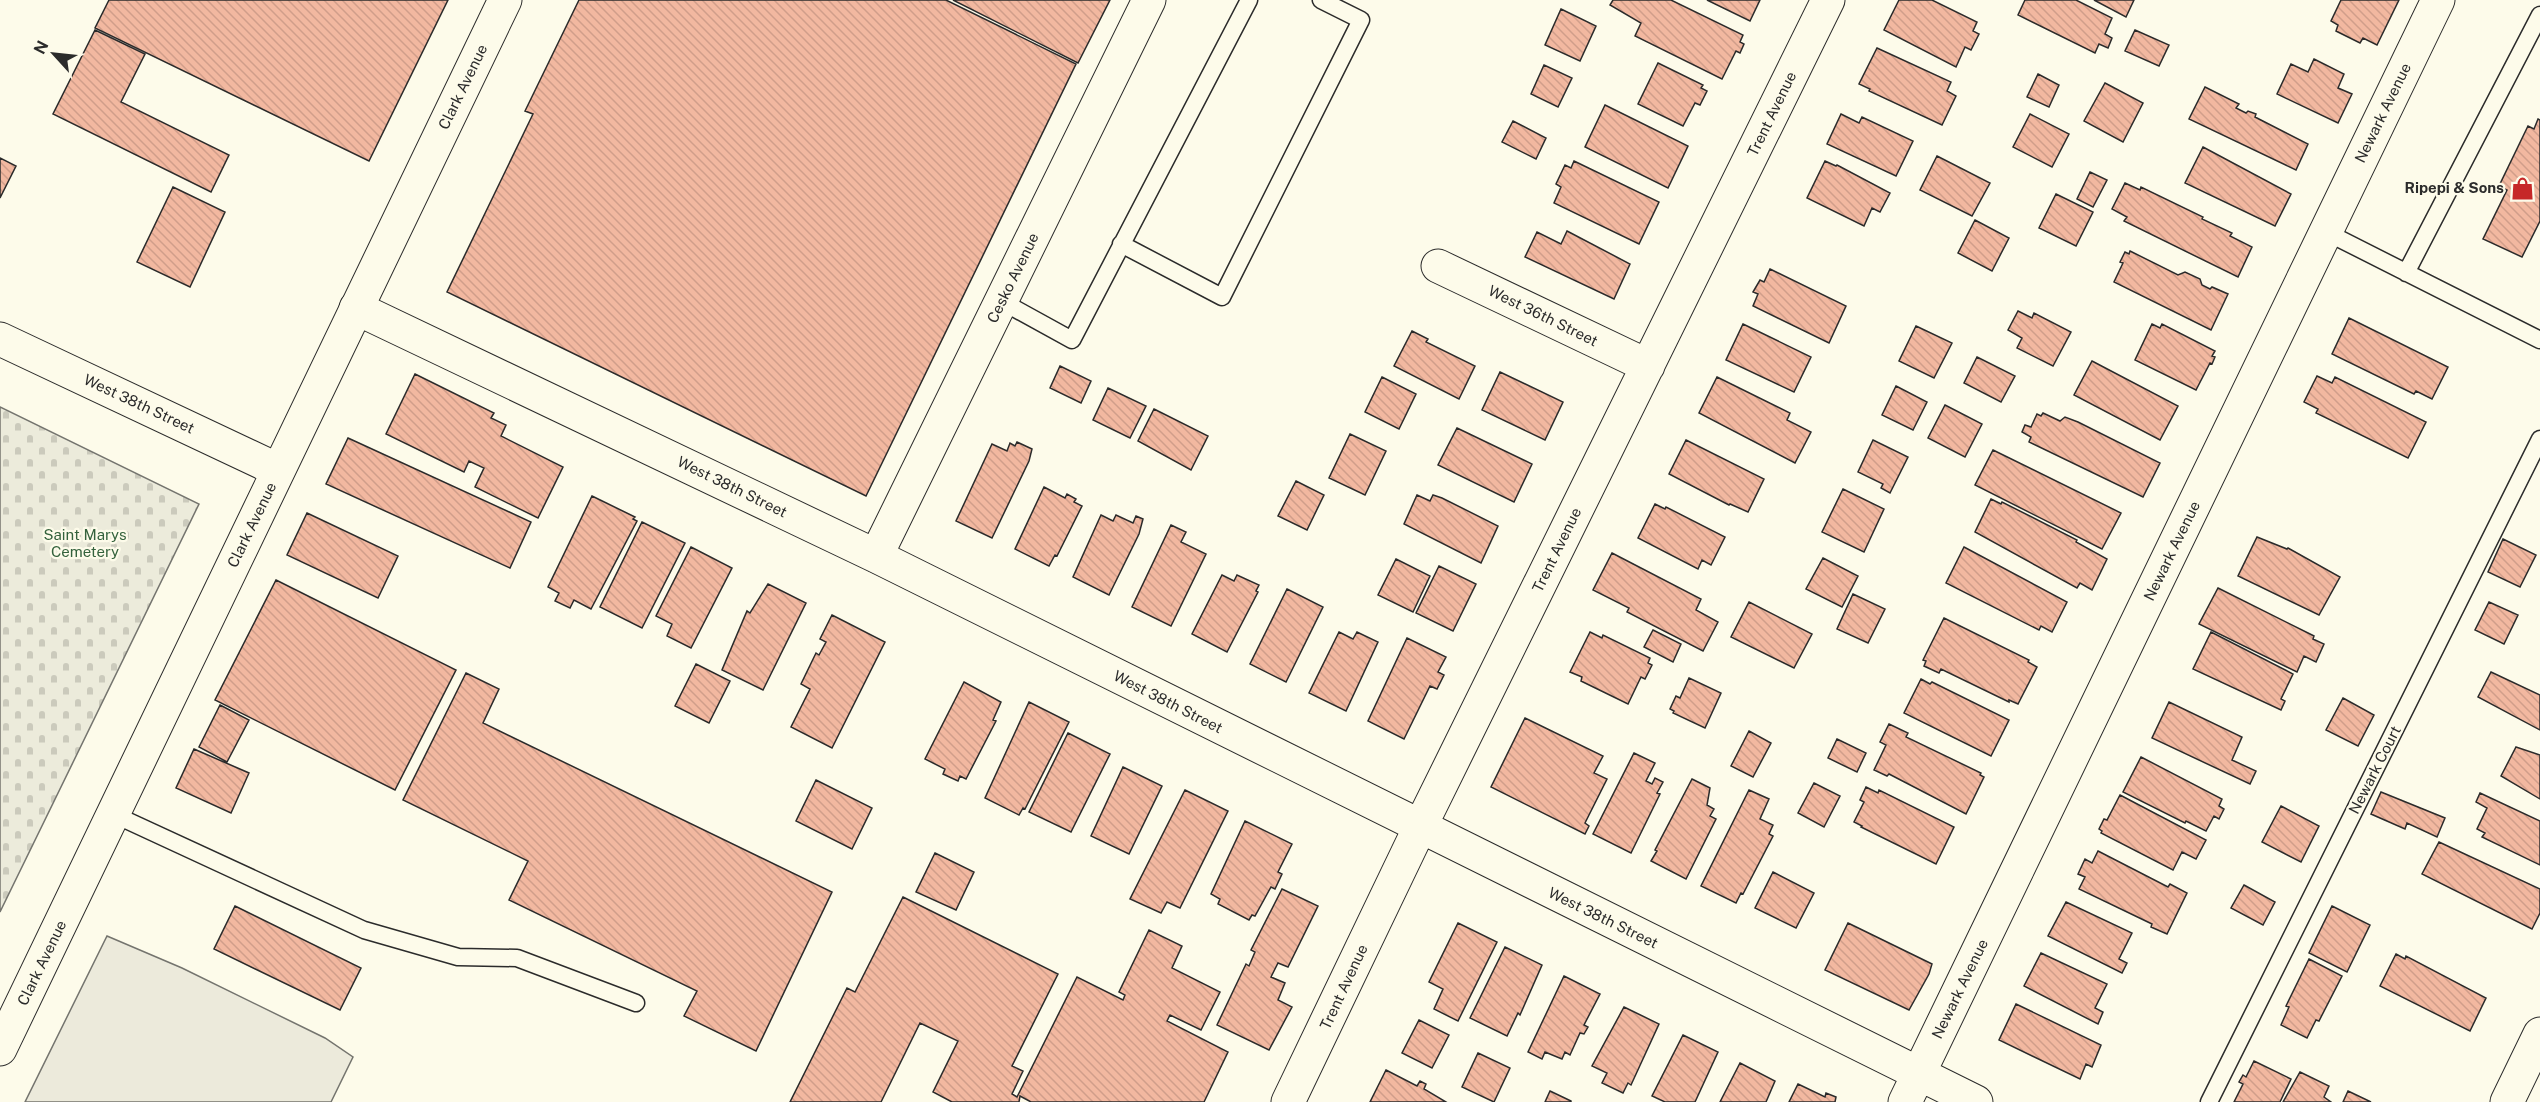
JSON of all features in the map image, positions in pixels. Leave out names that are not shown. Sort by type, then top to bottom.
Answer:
[{"type":"street","name":"Clark Avenue","points":[[0,1049],[505,0]]},
{"type":"street","name":"Cesko Avenue","points":[[876,556],[1149,0]]},
{"type":"street","name":"Trent Avenue","points":[[1288,1102],[1420,827],[1828,0]]},
{"type":"street","name":"Newark Avenue","points":[[1912,1088],[2438,0]]},
{"type":"street","name":"West 36th Street","points":[[1438,266],[1648,366]]},
{"type":"street","name":"West 38th Street","points":[[357,308],[876,556],[1420,827],[1912,1088],[1976,1102]]},
{"type":"street","name":"West 38th Street","points":[[0,339],[278,470]]},
{"type":"street","points":[[2507,1102],[2537,1047]]},
{"type":"lane","points":[[1001,302],[1072,340],[1249,0]]},
{"type":"lane","points":[[1121,244],[1222,297],[1362,20],[1321,0]]},
{"type":"lane","points":[[2406,273],[2540,15]]},
{"type":"lane","points":[[2326,232],[2540,340]]},
{"type":"lane","name":"Newark Court","points":[[2209,1102],[2540,439]]},
{"type":"lane","points":[[113,814],[364,930],[458,957],[517,958],[636,1003]]},
{"type":"green space","name":"Saint Marys Cemetery","points":[[0,407],[199,504],[0,912]]},
{"type":"shaded area","points":[[107,936],[182,968],[325,1038],[353,1057],[331,1102],[25,1102]]},
{"type":"building","points":[[109,0],[448,0],[369,161],[95,28]]},
{"type":"building","points":[[579,0],[946,0],[1076,64],[866,496],[447,292],[533,114],[525,111]]},
{"type":"building","points":[[953,0],[1110,0],[1078,63]]},
{"type":"building","points":[[1613,0],[1671,0],[1743,35],[1740,42],[1744,44],[1740,53],[1736,51],[1722,79],[1635,36],[1641,23],[1610,5]]},
{"type":"building","points":[[1707,0],[1760,0],[1750,21]]},
{"type":"building","points":[[1899,0],[1932,0],[1977,22],[1973,31],[1979,34],[1971,50],[1965,47],[1956,67],[1884,30]]},
{"type":"building","points":[[2025,0],[2076,0],[2112,18],[2105,34],[2112,38],[2108,48],[2099,44],[2095,53],[2018,15]]},
{"type":"building","points":[[2094,0],[2134,0],[2126,17]]},
{"type":"building","points":[[2341,0],[2399,0],[2377,45],[2363,38],[2360,43],[2336,31],[2338,25],[2331,21]]},
{"type":"building","points":[[1561,9],[1596,26],[1580,61],[1545,45]]},
{"type":"building","points":[[95,30],[145,54],[121,102],[229,155],[211,192],[53,114]]},
{"type":"building","points":[[2135,30],[2169,45],[2159,66],[2125,51]]},
{"type":"building","points":[[1877,48],[1951,82],[1947,91],[1956,96],[1942,125],[1869,91],[1870,89],[1859,84]]},
{"type":"building","points":[[2314,59],[2344,74],[2338,88],[2352,94],[2338,123],[2277,94],[2291,64],[2308,72]]},
{"type":"building","points":[[1658,63],[1703,85],[1701,88],[1707,91],[1700,105],[1695,103],[1683,126],[1638,104]]},
{"type":"building","points":[[1544,65],[1572,78],[1558,107],[1531,94]]},
{"type":"building","points":[[2038,74],[2059,85],[2049,107],[2027,97]]},
{"type":"building","points":[[2105,83],[2143,103],[2123,142],[2084,121]]},
{"type":"building","points":[[2205,87],[2239,104],[2236,108],[2246,113],[2248,111],[2256,114],[2255,117],[2308,144],[2296,170],[2189,119]]},
{"type":"building","points":[[1605,105],[1688,146],[1668,188],[1585,147]]},
{"type":"building","points":[[1841,114],[1859,123],[1862,117],[1913,141],[1896,176],[1827,144]]},
{"type":"building","points":[[2030,114],[2069,134],[2052,167],[2013,147]]},
{"type":"building","name":"Ripepi & Sons","points":[[2538,119],[2540,120],[2540,221],[2522,257],[2483,239],[2507,190],[2499,186],[2528,126],[2534,129]]},
{"type":"building","points":[[1513,121],[1546,138],[1536,159],[1502,142]]},
{"type":"building","points":[[2203,147],[2291,194],[2275,226],[2185,183]]},
{"type":"building","points":[[1937,156],[1990,183],[1972,216],[1920,190]]},
{"type":"building","points":[[0,158],[16,166],[0,198]]},
{"type":"building","points":[[1574,161],[1659,202],[1639,244],[1554,203],[1561,187],[1556,184],[1565,165],[1571,168]]},
{"type":"building","points":[[1825,161],[1890,193],[1880,212],[1872,208],[1864,226],[1807,198]]},
{"type":"building","points":[[2090,172],[2107,180],[2093,207],[2077,199]]},
{"type":"building","points":[[2125,183],[2140,190],[2141,187],[2203,217],[2202,219],[2232,233],[2230,236],[2252,247],[2238,277],[2124,221],[2127,217],[2112,209]]},
{"type":"building","points":[[173,187],[225,212],[190,287],[137,262]]},
{"type":"building","points":[[2056,194],[2093,212],[2076,246],[2039,228]]},
{"type":"building","points":[[1975,220],[2009,238],[1992,271],[1958,253]]},
{"type":"building","points":[[1567,231],[1630,264],[1614,299],[1525,257],[1537,232],[1561,244]]},
{"type":"building","points":[[2130,251],[2178,275],[2185,272],[2200,279],[2202,285],[2228,294],[2211,330],[2114,282],[2123,263],[2120,262],[2125,252],[2129,254]]},
{"type":"building","points":[[1770,269],[1846,306],[1829,343],[1753,306],[1758,294],[1753,292],[1760,280],[1764,282]]},
{"type":"building","points":[[2018,311],[2032,318],[2034,313],[2071,332],[2053,366],[2017,348],[2022,338],[2008,330]]},
{"type":"building","points":[[2349,318],[2448,367],[2432,399],[2416,391],[2414,394],[2332,354]]},
{"type":"building","points":[[1743,324],[1811,357],[1794,392],[1726,360]]},
{"type":"building","points":[[2152,324],[2160,328],[2162,324],[2215,351],[2212,364],[2210,363],[2196,390],[2135,360]]},
{"type":"building","points":[[1916,326],[1952,343],[1934,378],[1899,361]]},
{"type":"building","points":[[1412,331],[1428,339],[1426,342],[1475,366],[1459,399],[1394,366]]},
{"type":"building","points":[[1977,357],[2015,376],[2001,402],[1964,383]]},
{"type":"building","points":[[2092,361],[2178,406],[2160,440],[2074,395]]},
{"type":"building","points":[[1060,366],[1091,381],[1081,403],[1050,388]]},
{"type":"building","points":[[1500,372],[1563,402],[1545,440],[1482,410]]},
{"type":"building","points":[[415,374],[494,413],[491,418],[506,425],[501,436],[563,467],[538,518],[475,487],[484,468],[469,461],[464,472],[386,434]]},
{"type":"building","points":[[2317,376],[2332,383],[2335,377],[2426,422],[2408,458],[2316,413],[2318,409],[2304,402]]},
{"type":"building","points":[[1382,377],[1416,394],[1399,429],[1365,412]]},
{"type":"building","points":[[1717,377],[1790,413],[1787,420],[1811,432],[1795,463],[1699,413]]},
{"type":"building","points":[[1896,386],[1927,402],[1913,430],[1882,415]]},
{"type":"building","points":[[1108,388],[1146,406],[1130,438],[1093,420]]},
{"type":"building","points":[[1945,405],[1982,424],[1965,457],[1928,438]]},
{"type":"building","points":[[1154,409],[1208,436],[1191,470],[1138,441]]},
{"type":"building","points":[[2043,413],[2060,421],[2065,417],[2078,422],[2160,463],[2143,497],[2029,442],[2031,437],[2022,432],[2025,425],[2031,427],[2037,414],[2041,416]]},
{"type":"building","points":[[1457,428],[1532,464],[1514,502],[1438,465]]},
{"type":"building","points":[[1350,434],[1386,451],[1365,495],[1329,478]]},
{"type":"building","points":[[348,438],[531,522],[510,568],[326,484]]},
{"type":"building","points":[[1686,440],[1764,479],[1748,512],[1729,505],[1669,474]]},
{"type":"building","points":[[1873,440],[1908,457],[1890,493],[1881,488],[1883,484],[1858,472]]},
{"type":"building","points":[[1017,442],[1032,449],[1029,461],[992,538],[956,521],[992,444],[1007,451],[1010,443],[1015,446]]},
{"type":"building","points":[[1993,450],[2121,513],[2102,549],[1975,485]]},
{"type":"building","points":[[1296,481],[1324,495],[1307,530],[1278,516]]},
{"type":"building","points":[[1044,487],[1065,498],[1067,494],[1076,499],[1074,502],[1082,506],[1057,556],[1055,555],[1049,566],[1015,549]]},
{"type":"building","points":[[1843,489],[1884,509],[1864,552],[1822,532]]},
{"type":"building","points":[[1417,495],[1430,501],[1433,495],[1442,498],[1498,526],[1481,563],[1404,524]]},
{"type":"building","points":[[592,496],[635,517],[633,519],[637,521],[591,609],[574,600],[570,608],[555,601],[559,593],[548,587]]},
{"type":"building","points":[[1991,499],[2001,504],[2002,502],[2077,540],[2076,542],[2107,559],[2092,590],[2080,583],[2077,588],[1975,532]]},
{"type":"building","points":[[1655,504],[1665,509],[1666,507],[1725,537],[1711,565],[1702,560],[1698,569],[1638,538]]},
{"type":"building","points":[[307,513],[398,556],[378,598],[287,555]]},
{"type":"building","points":[[1101,515],[1113,521],[1116,515],[1133,523],[1136,516],[1143,519],[1139,534],[1109,595],[1073,577]]},
{"type":"building","points":[[642,522],[685,543],[642,628],[600,607]]},
{"type":"building","points":[[1171,525],[1186,532],[1181,542],[1206,554],[1171,626],[1132,607]]},
{"type":"building","points":[[2257,537],[2288,548],[2340,577],[2319,615],[2238,576]]},
{"type":"building","points":[[2503,539],[2536,555],[2520,587],[2488,572]]},
{"type":"building","points":[[691,547],[732,568],[691,648],[667,636],[672,624],[656,616]]},
{"type":"building","points":[[1964,547],[2067,602],[2052,632],[2041,626],[2039,630],[1946,583]]},
{"type":"building","points":[[1612,553],[1701,599],[1696,610],[1718,622],[1703,651],[1627,612],[1629,608],[1593,590]]},
{"type":"building","points":[[1823,558],[1858,576],[1842,607],[1806,589]]},
{"type":"building","points":[[1396,559],[1430,576],[1413,612],[1378,595]]},
{"type":"building","points":[[1439,566],[1476,584],[1453,631],[1416,613]]},
{"type":"building","points":[[1222,575],[1234,581],[1237,575],[1259,585],[1256,591],[1258,592],[1227,652],[1192,634]]},
{"type":"building","points":[[276,580],[456,670],[395,790],[215,700]]},
{"type":"building","points":[[768,584],[806,603],[763,690],[722,670],[747,611],[750,613]]},
{"type":"building","points":[[2218,588],[2314,636],[2313,639],[2324,644],[2316,662],[2304,656],[2297,672],[2199,624]]},
{"type":"building","points":[[1287,589],[1323,607],[1286,682],[1250,664]]},
{"type":"building","points":[[1853,594],[1885,609],[1868,643],[1837,629]]},
{"type":"building","points":[[1749,602],[1812,634],[1794,668],[1731,637]]},
{"type":"building","points":[[2489,602],[2518,615],[2504,644],[2475,630]]},
{"type":"building","points":[[832,615],[885,642],[832,748],[791,727],[810,689],[801,684],[816,653],[819,655],[826,642],[820,639]]},
{"type":"building","points":[[1944,618],[2029,660],[2028,662],[2037,667],[2018,704],[2009,700],[2009,702],[1941,669],[1939,673],[1924,666],[1926,661],[1923,660]]},
{"type":"building","points":[[1653,630],[1681,644],[1673,662],[1644,647]]},
{"type":"building","points":[[1339,632],[1353,639],[1357,632],[1378,642],[1346,711],[1309,693]]},
{"type":"building","points":[[1590,632],[1602,638],[1603,635],[1650,658],[1648,663],[1652,665],[1645,679],[1641,677],[1628,704],[1581,681],[1582,677],[1570,672]]},
{"type":"building","points":[[2211,632],[2293,674],[2281,699],[2285,701],[2281,710],[2193,669]]},
{"type":"building","points":[[1407,638],[1446,657],[1438,672],[1444,675],[1437,689],[1430,686],[1404,739],[1368,721]]},
{"type":"building","points":[[696,664],[730,681],[709,723],[675,706]]},
{"type":"building","points":[[2491,672],[2540,695],[2540,730],[2478,697]]},
{"type":"building","points":[[466,673],[499,689],[483,723],[832,892],[756,1051],[684,1016],[697,991],[509,900],[528,861],[403,800]]},
{"type":"building","points":[[1689,678],[1721,693],[1705,728],[1673,713],[1674,711],[1670,709],[1676,696],[1680,698]]},
{"type":"building","points":[[1921,679],[1930,684],[1932,682],[2009,720],[1991,756],[1904,713]]},
{"type":"building","points":[[964,682],[1001,702],[993,720],[996,721],[966,779],[960,776],[958,781],[943,774],[945,769],[925,759]]},
{"type":"building","points":[[2343,698],[2374,715],[2358,746],[2326,730]]},
{"type":"building","points":[[1029,702],[1069,722],[1025,809],[1023,808],[1019,815],[985,798]]},
{"type":"building","points":[[2169,702],[2242,737],[2232,760],[2256,771],[2250,784],[2152,738]]},
{"type":"building","points":[[220,705],[249,720],[227,762],[199,747]]},
{"type":"building","points":[[1525,718],[1603,756],[1594,773],[1607,779],[1585,823],[1589,826],[1585,834],[1491,787]]},
{"type":"building","points":[[1889,724],[1908,733],[1906,737],[1981,773],[1980,775],[1984,777],[1966,814],[1889,774],[1887,776],[1874,770],[1886,745],[1880,742]]},
{"type":"building","points":[[1749,731],[1771,743],[1753,777],[1731,766]]},
{"type":"building","points":[[1068,733],[1110,754],[1071,832],[1029,812]]},
{"type":"building","points":[[1837,739],[1866,753],[1857,772],[1828,758]]},
{"type":"building","points":[[2516,747],[2540,755],[2540,799],[2501,776]]},
{"type":"building","points":[[194,749],[249,773],[231,813],[176,788]]},
{"type":"building","points":[[1634,753],[1655,763],[1646,781],[1652,784],[1655,778],[1663,782],[1657,793],[1660,794],[1631,853],[1593,834]]},
{"type":"building","points":[[2141,757],[2222,799],[2219,806],[2224,809],[2219,819],[2214,816],[2206,831],[2123,792]]},
{"type":"building","points":[[1123,767],[1162,786],[1129,854],[1091,836]]},
{"type":"building","points":[[1692,779],[1710,788],[1707,805],[1714,809],[1710,816],[1716,819],[1686,879],[1651,861]]},
{"type":"building","points":[[816,780],[872,808],[852,849],[796,821]]},
{"type":"building","points":[[1814,783],[1840,796],[1824,827],[1798,813]]},
{"type":"building","points":[[1866,787],[1878,793],[1879,790],[1954,827],[1936,864],[1854,822],[1864,802],[1860,800]]},
{"type":"building","points":[[1185,790],[1228,811],[1180,908],[1167,902],[1161,913],[1130,899]]},
{"type":"building","points":[[1749,790],[1769,799],[1760,819],[1773,825],[1769,834],[1773,836],[1736,903],[1701,886]]},
{"type":"building","points":[[2381,792],[2445,818],[2437,837],[2407,823],[2405,829],[2371,814]]},
{"type":"building","points":[[2480,793],[2540,821],[2540,865],[2482,837],[2485,833],[2477,829],[2487,808],[2476,802]]},
{"type":"building","points":[[2120,795],[2206,840],[2196,859],[2182,852],[2173,870],[2101,833],[2099,829],[2104,819],[2107,820]]},
{"type":"building","points":[[2281,806],[2319,826],[2301,862],[2262,842]]},
{"type":"building","points":[[1245,821],[1292,844],[1278,872],[1282,874],[1275,889],[1271,887],[1255,916],[1252,915],[1249,920],[1218,904],[1220,899],[1211,894]]},
{"type":"building","points":[[2439,842],[2540,889],[2540,913],[2532,929],[2422,874]]},
{"type":"building","points":[[2098,851],[2168,887],[2170,884],[2187,893],[2167,934],[2151,927],[2152,924],[2079,889],[2085,877],[2078,874],[2085,859],[2092,863]]},
{"type":"building","points":[[935,853],[974,872],[956,910],[916,892]]},
{"type":"building","points":[[1773,872],[1814,893],[1796,928],[1755,908]]},
{"type":"building","points":[[2244,885],[2275,902],[2263,925],[2231,908]]},
{"type":"building","points":[[1282,889],[1318,906],[1288,967],[1278,963],[1271,977],[1285,983],[1278,1000],[1292,1007],[1269,1050],[1217,1025],[1246,964],[1249,966],[1255,952],[1251,950]]},
{"type":"building","points":[[903,897],[1058,974],[1012,1066],[1023,1071],[1012,1094],[1017,1097],[1077,977],[1123,1000],[1125,995],[1119,992],[1149,930],[1182,946],[1172,968],[1220,992],[1201,1030],[1170,1015],[1167,1021],[1228,1052],[1204,1102],[1031,1102],[1020,1096],[1019,1102],[952,1102],[933,1092],[958,1041],[920,1023],[881,1102],[790,1102],[847,988],[855,992]]},
{"type":"building","points":[[2066,902],[2132,933],[2119,959],[2127,963],[2122,973],[2048,936]]},
{"type":"building","points":[[235,906],[361,968],[340,1010],[214,949]]},
{"type":"building","points":[[2332,906],[2370,925],[2347,972],[2309,953]]},
{"type":"building","points":[[1458,923],[1497,942],[1458,1021],[1434,1009],[1443,989],[1429,982]]},
{"type":"building","points":[[1848,923],[1932,964],[1909,1010],[1825,970]]},
{"type":"building","points":[[1505,947],[1542,965],[1520,1015],[1518,1013],[1507,1036],[1470,1018]]},
{"type":"building","points":[[2041,953],[2107,984],[2095,1008],[2103,1012],[2098,1024],[2024,986]]},
{"type":"building","points":[[2396,954],[2405,959],[2406,956],[2486,998],[2470,1031],[2380,986]]},
{"type":"building","points":[[2309,959],[2342,976],[2319,1021],[2316,1020],[2307,1038],[2281,1025],[2289,1007],[2286,1006]]},
{"type":"building","points":[[1564,976],[1600,994],[1584,1025],[1588,1027],[1584,1034],[1580,1033],[1570,1055],[1565,1052],[1562,1059],[1545,1052],[1542,1059],[1528,1052]]},
{"type":"building","points":[[2016,1004],[2101,1045],[2092,1067],[2086,1064],[2080,1079],[1999,1040]]},
{"type":"building","points":[[1624,1007],[1659,1024],[1631,1085],[1628,1083],[1623,1093],[1602,1083],[1607,1073],[1592,1066]]},
{"type":"building","points":[[1419,1020],[1449,1035],[1432,1068],[1402,1053]]},
{"type":"building","points":[[1683,1035],[1718,1052],[1695,1102],[1665,1102],[1652,1096]]},
{"type":"building","points":[[1478,1053],[1510,1068],[1494,1102],[1462,1087]]},
{"type":"building","points":[[2254,1061],[2291,1079],[2280,1102],[2234,1102],[2243,1084],[2239,1082],[2243,1075],[2246,1077]]},
{"type":"building","points":[[1740,1063],[1775,1081],[1766,1102],[1720,1102]]},
{"type":"building","points":[[1386,1070],[1417,1086],[1420,1081],[1426,1084],[1424,1089],[1446,1102],[1370,1102]]},
{"type":"building","points":[[2300,1072],[2329,1086],[2324,1097],[2331,1102],[2283,1102]]},
{"type":"building","points":[[1798,1084],[1825,1097],[1826,1093],[1836,1097],[1835,1102],[1789,1102]]},
{"type":"building","points":[[1550,1091],[1571,1101],[1571,1102],[1545,1102]]},
{"type":"building","points":[[2348,1091],[2371,1102],[2343,1102]]},
{"type":"place","name":"Ripepi & Sons","points":[[2522,188]]}]
